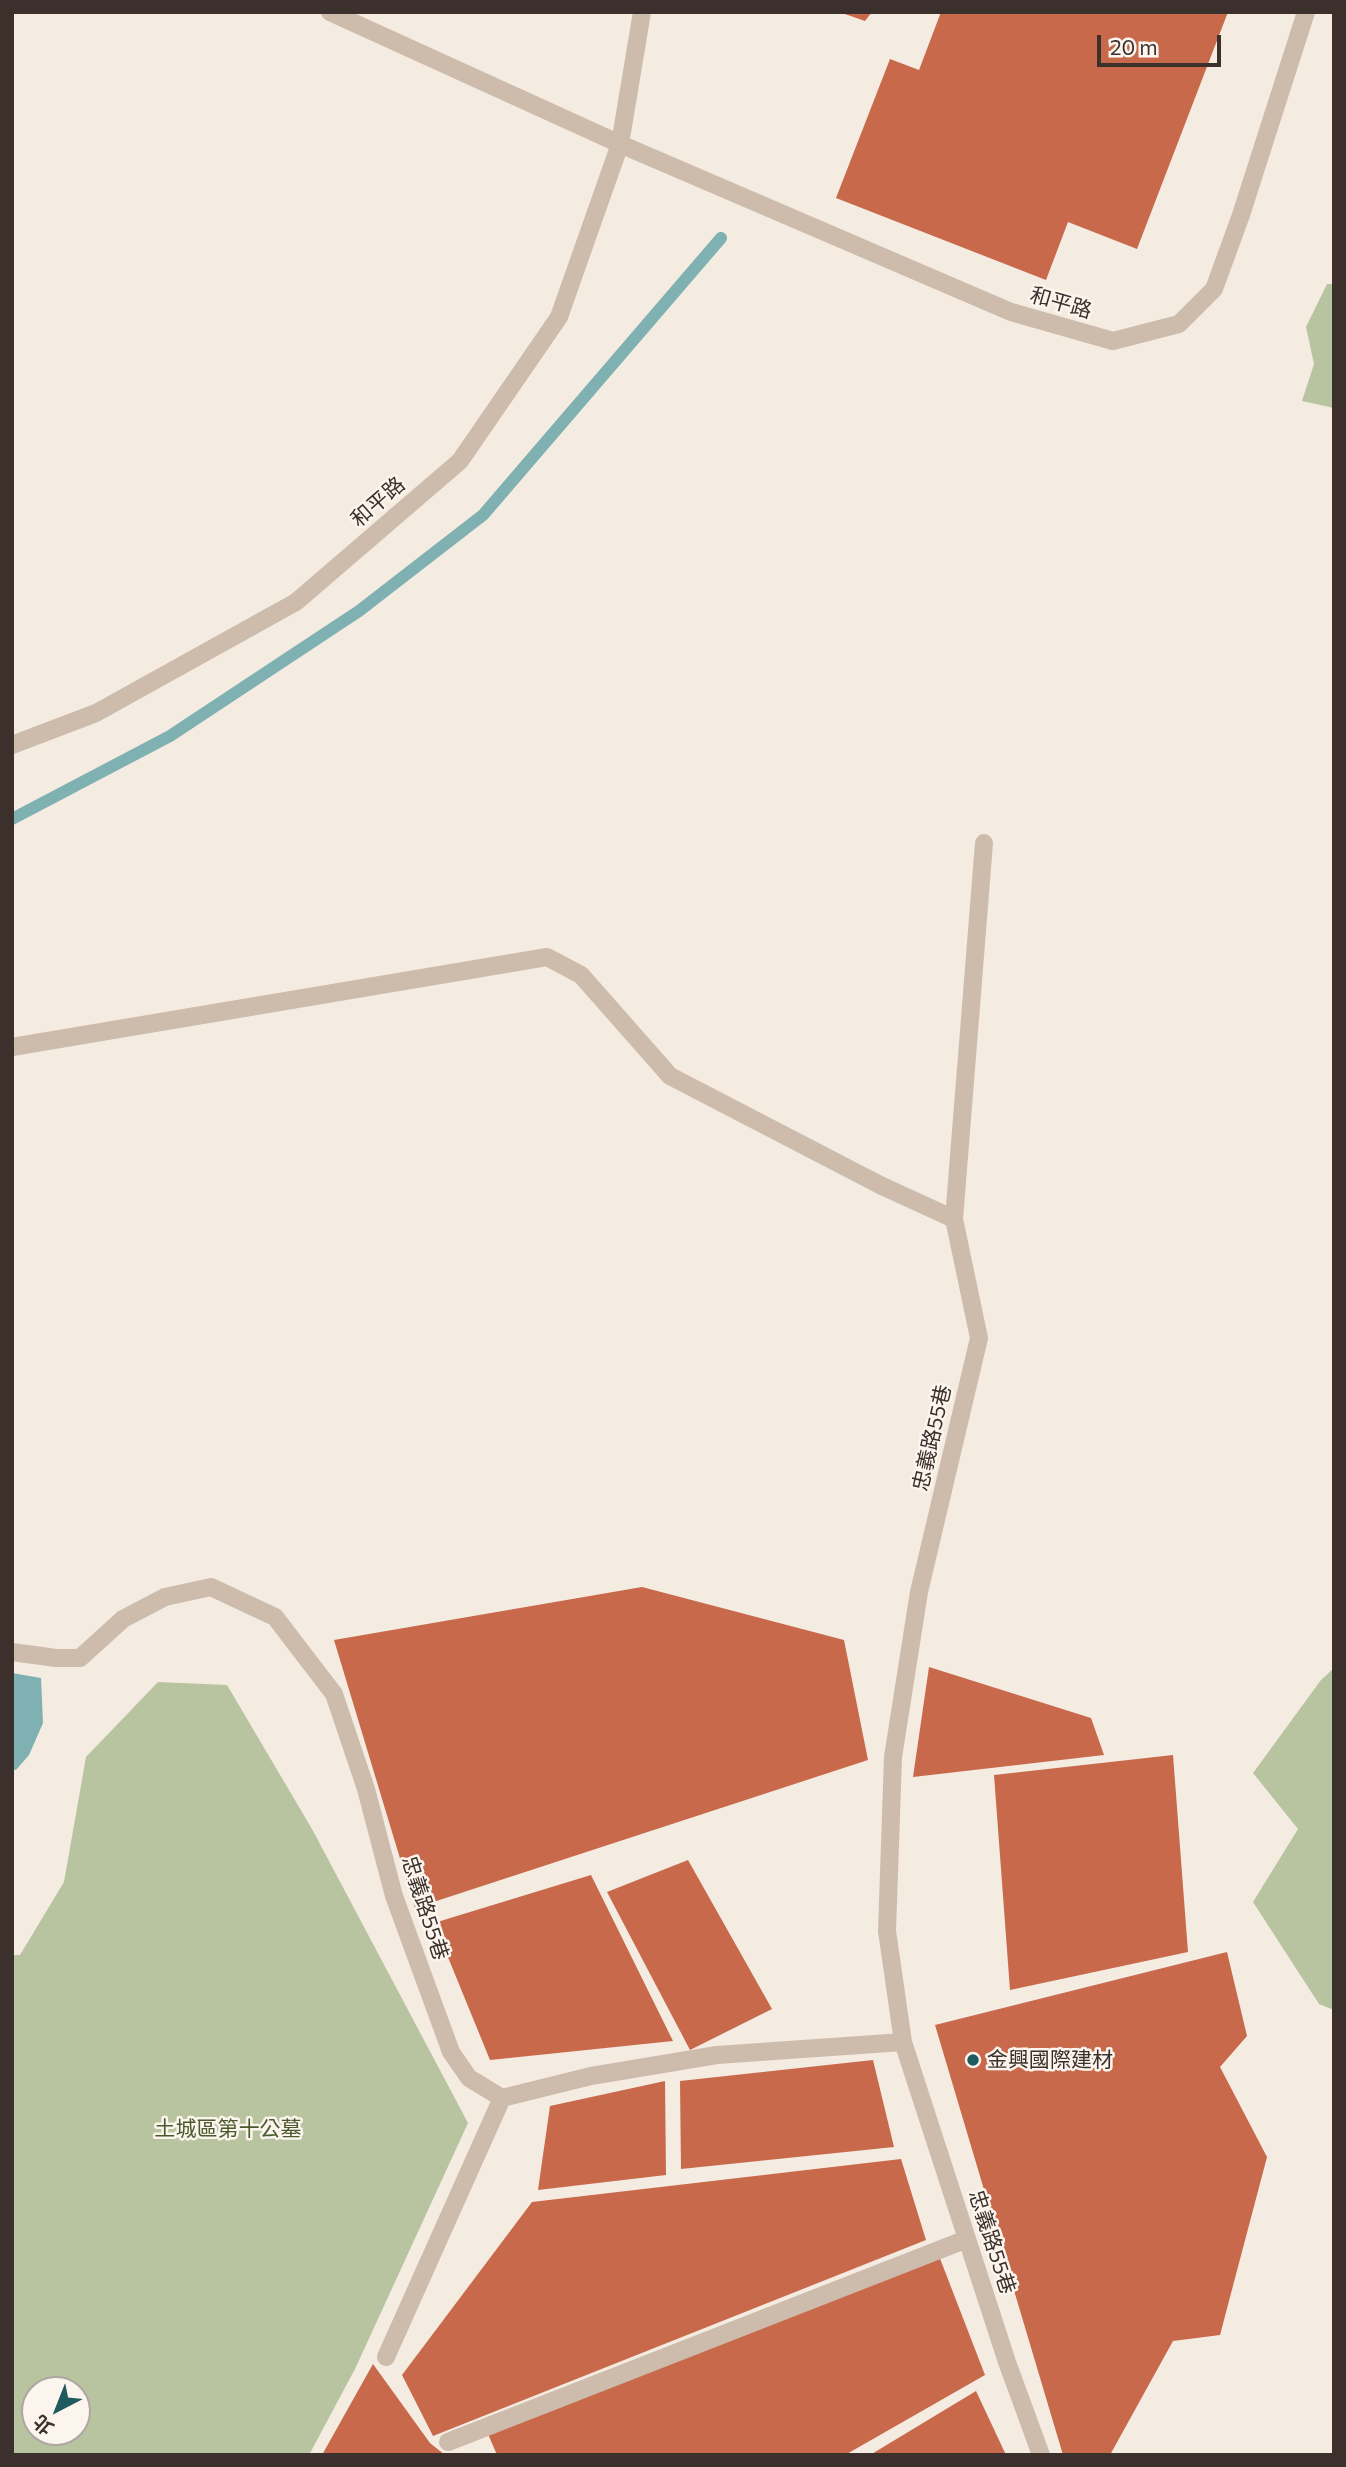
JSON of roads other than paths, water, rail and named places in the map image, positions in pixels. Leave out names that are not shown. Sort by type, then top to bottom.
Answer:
[{"type":"lane","points":[[330,12],[620,144]]},
{"type":"lane","name":"和平路","points":[[12,745],[96,713],[296,602],[460,461],[559,317],[620,144],[642,12]]},
{"type":"lane","name":"和平路","points":[[620,144],[1011,312],[1113,341],[1179,324],[1214,289],[1241,215],[1306,12]]},
{"type":"lane","name":"忠義路55巷","points":[[984,843],[954,1219],[979,1338],[919,1592],[893,1757],[887,1931],[903,2042],[1007,2362],[1041,2455]]},
{"type":"lane","points":[[12,1047],[547,957],[581,975],[670,1076],[880,1185],[954,1219]]},
{"type":"lane","name":"忠義路55巷","points":[[12,1652],[79,1658],[123,1619],[165,1597],[211,1587],[275,1617],[334,1694],[366,1789],[394,1896],[451,2052],[469,2078],[502,2098]]},
{"type":"lane","points":[[386,2357],[502,2098],[591,2076],[717,2055],[903,2042]]},
{"type":"lane","points":[[448,2442],[967,2239]]},
{"type":"water","points":[[12,1673],[41,1678],[43,1723],[29,1755],[16,1770],[12,1769]]},
{"type":"waterway","points":[[12,819],[170,736],[359,611],[483,515],[721,238]]},
{"type":"place","name":"金興國際建材","points":[[973,2060]]},
{"type":"park label","name":"土城區第十公墓","points":[[228,2129]]}]
